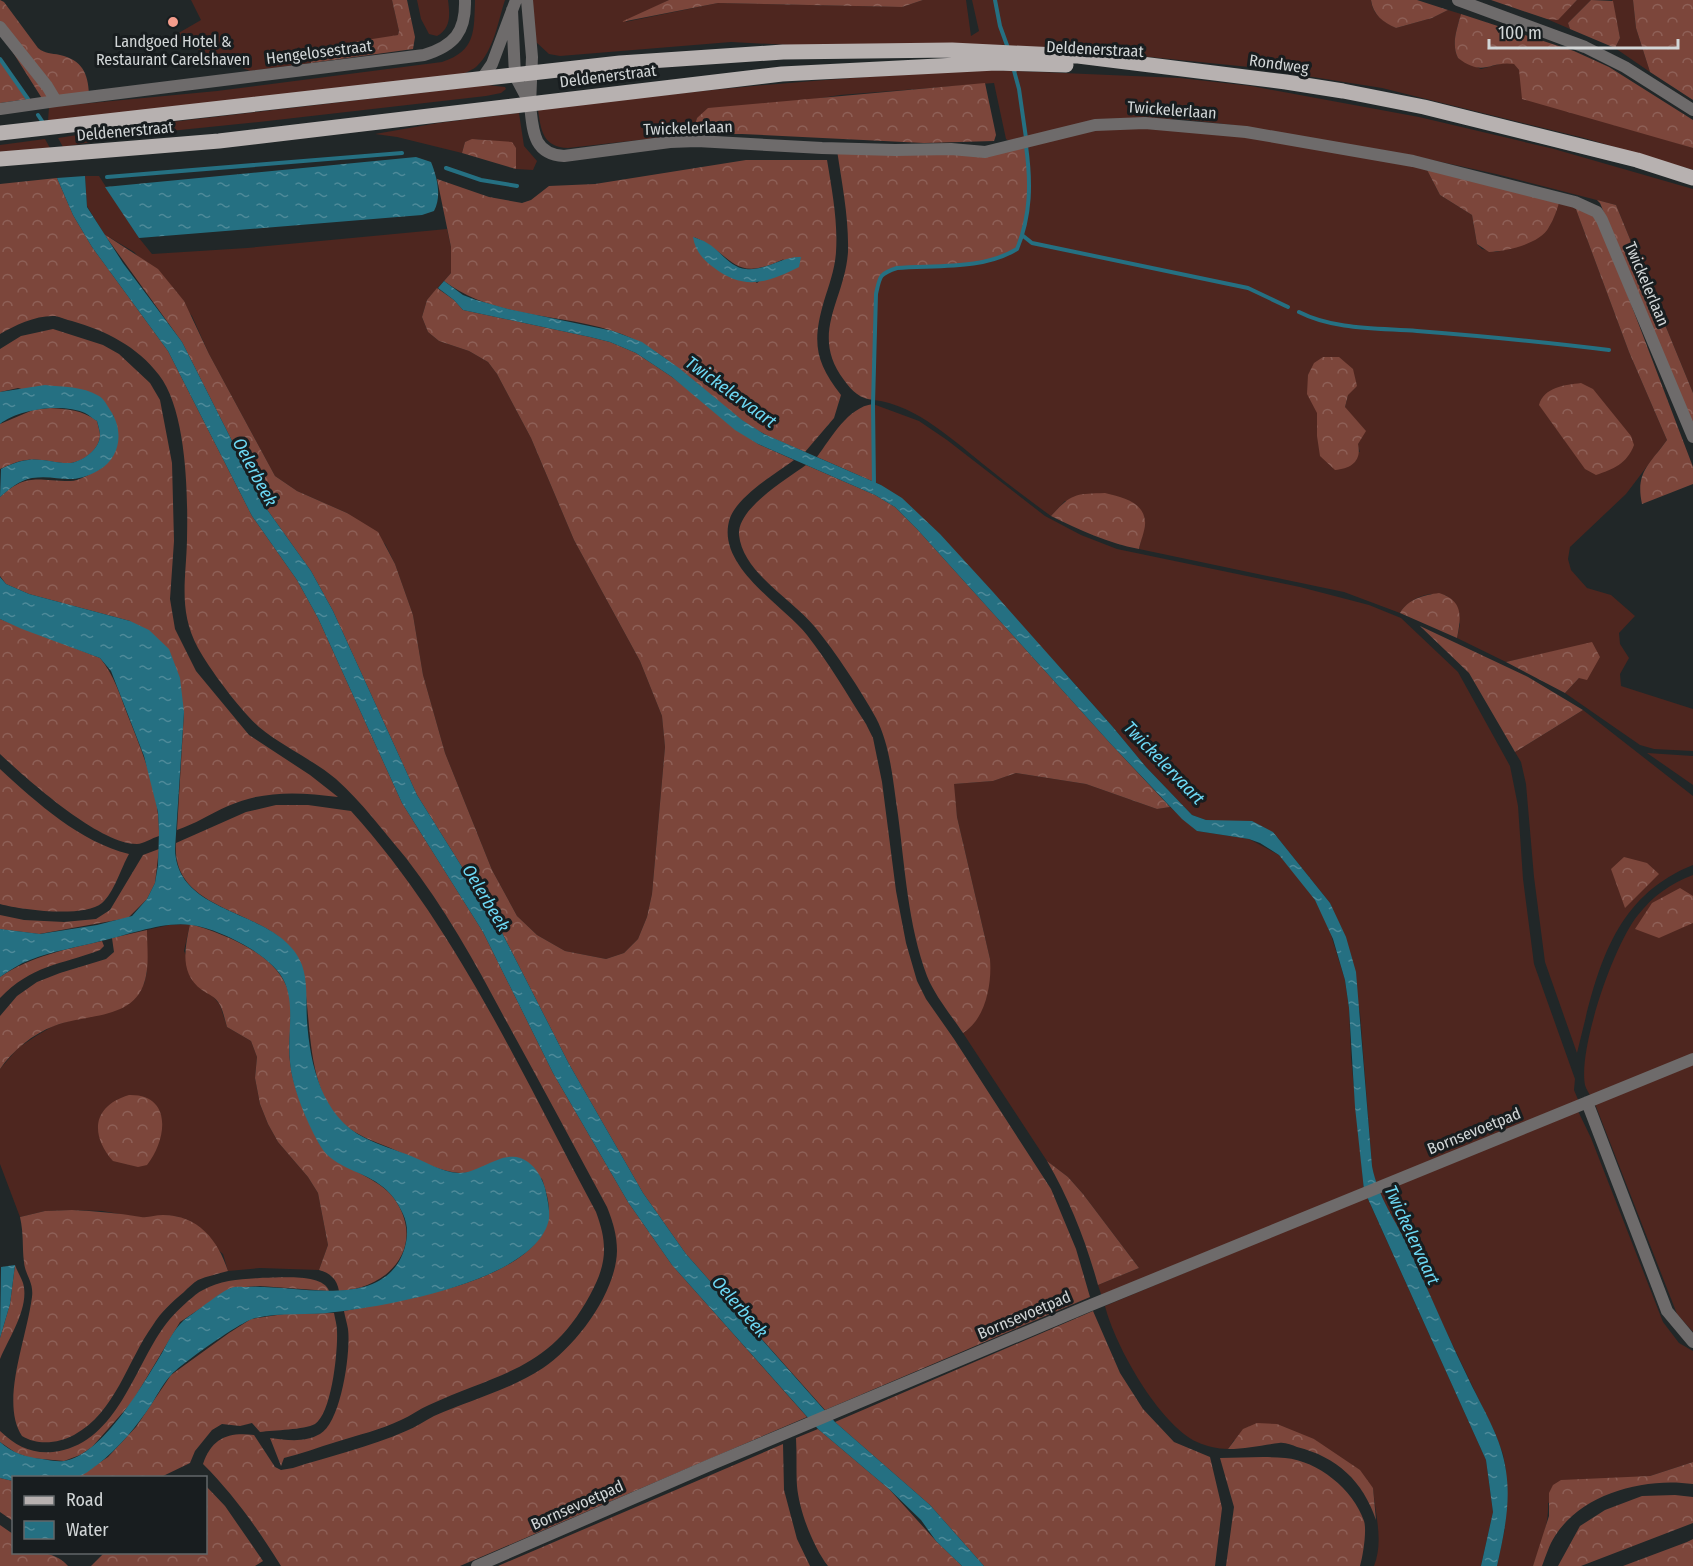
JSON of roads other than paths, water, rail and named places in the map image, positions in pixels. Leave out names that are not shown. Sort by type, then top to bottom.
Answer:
[{"type":"main road","name":"Deldenerstraat","points":[[0,133],[620,63],[851,50]]},
{"type":"main road","name":"Rondweg","points":[[851,50],[952,50],[1078,56],[1320,88],[1424,107],[1637,160],[1693,178]]},
{"type":"main road","name":"Deldenerstraat","points":[[0,159],[219,141],[782,74],[996,63],[1079,65],[1222,74]]},
{"type":"street","name":"Hengelosestraat","points":[[0,110],[56,101],[424,56],[439,51],[455,39],[464,21],[465,0]]},
{"type":"street","points":[[526,0],[532,74],[530,105]]},
{"type":"street","points":[[1458,0],[1585,47],[1625,67],[1693,110]]},
{"type":"street","points":[[514,5],[515,76],[530,105]]},
{"type":"street","points":[[481,80],[492,64],[514,5]]},
{"type":"street","points":[[0,27],[48,86],[56,101]]},
{"type":"street","name":"Twickelerlaan","points":[[530,105],[537,141],[548,153],[564,156],[670,142],[706,141],[822,148],[951,149],[985,152],[1095,125],[1145,123],[1246,132],[1390,157],[1575,202],[1597,212],[1602,220],[1693,437]]},
{"type":"street","name":"Bornsevoetpad","points":[[477,1566],[831,1414],[1693,1059]]},
{"type":"street","points":[[1587,1102],[1667,1311],[1693,1342]]},
{"type":"water","points":[[416,157],[431,162],[438,186],[438,199],[434,211],[422,215],[139,238],[105,187]]},
{"type":"water","points":[[85,176],[87,207],[123,263],[182,342],[266,508],[311,571],[333,611],[417,795],[497,923],[569,1064],[643,1193],[686,1254],[835,1422],[930,1505],[984,1566],[962,1566],[936,1541],[921,1520],[889,1489],[818,1429],[672,1265],[628,1202],[553,1073],[483,932],[402,803],[318,618],[297,580],[252,516],[168,351],[92,247],[73,215],[57,178]]},
{"type":"water","points":[[693,237],[712,246],[740,268],[760,268],[794,257],[801,257],[799,267],[766,280],[745,282],[724,275],[706,261],[697,250]]},
{"type":"water","points":[[444,281],[463,295],[476,300],[613,331],[642,342],[679,368],[742,420],[764,434],[881,485],[902,498],[940,534],[1146,767],[1192,815],[1206,820],[1252,821],[1273,832],[1330,903],[1346,937],[1356,972],[1372,1166],[1375,1178],[1492,1425],[1504,1459],[1507,1507],[1497,1566],[1481,1566],[1493,1512],[1486,1460],[1364,1190],[1355,1107],[1349,1008],[1345,980],[1333,939],[1315,900],[1279,855],[1249,839],[1197,831],[1182,819],[895,507],[875,495],[758,444],[735,430],[672,377],[636,353],[610,342],[590,337],[463,310],[438,288]]},
{"type":"water","points":[[45,385],[79,389],[99,396],[107,404],[117,426],[116,451],[106,465],[89,475],[72,479],[32,478],[15,485],[0,497],[1,469],[28,460],[76,462],[90,454],[97,445],[100,433],[97,421],[76,410],[53,408],[29,411],[0,424],[0,392]]},
{"type":"water","points":[[0,577],[6,584],[29,594],[130,621],[149,630],[169,649],[180,678],[184,712],[175,849],[180,872],[193,888],[210,901],[273,932],[290,946],[304,972],[307,1021],[315,1072],[321,1088],[338,1117],[350,1129],[365,1138],[452,1172],[467,1172],[502,1158],[520,1158],[528,1162],[541,1177],[549,1215],[539,1240],[518,1258],[490,1274],[457,1286],[389,1304],[325,1313],[275,1315],[248,1321],[212,1343],[172,1374],[127,1437],[113,1452],[87,1472],[79,1476],[12,1476],[12,1481],[0,1478],[0,1442],[14,1452],[36,1458],[64,1461],[79,1456],[93,1446],[120,1416],[180,1324],[221,1293],[237,1287],[337,1291],[360,1288],[379,1281],[395,1268],[405,1247],[407,1230],[401,1210],[386,1190],[334,1160],[321,1147],[301,1106],[291,1072],[290,1002],[285,983],[270,963],[244,945],[202,927],[169,925],[48,954],[22,963],[0,977],[0,929],[40,934],[97,925],[132,916],[147,899],[155,883],[159,831],[158,812],[144,756],[111,671],[100,658],[0,619]]},
{"type":"water","points":[[15,1265],[10,1304],[0,1338],[1,1267]]},
{"type":"waterway","points":[[995,0],[1000,26],[1008,48]]},
{"type":"waterway","name":"Oelerbeek","points":[[0,59],[28,99]]},
{"type":"waterway","points":[[1013,67],[1019,89],[1026,138]]},
{"type":"waterway","name":"Oelerbeek","points":[[38,115],[42,121]]},
{"type":"waterway","points":[[874,485],[873,404],[876,294],[880,279],[887,272],[897,268],[974,263],[1004,256],[1017,249],[1025,224],[1029,198],[1026,146]]},
{"type":"waterway","points":[[107,177],[402,153]]},
{"type":"waterway","points":[[446,168],[481,180],[517,186]]},
{"type":"waterway","points":[[1022,235],[1032,243],[1248,288],[1288,307]]},
{"type":"waterway","points":[[1299,312],[1327,322],[1357,327],[1489,337],[1609,350]]},
{"type":"place","name":"Landgoed Hotel & Restaurant Carelshaven","points":[[173,22]]},
{"type":"water label","name":"Twickelervaart","points":[[731,392]]},
{"type":"water label","name":"Twickelervaart","points":[[1164,763]]},
{"type":"water label","name":"Twickelervaart","points":[[1412,1235]]}]
